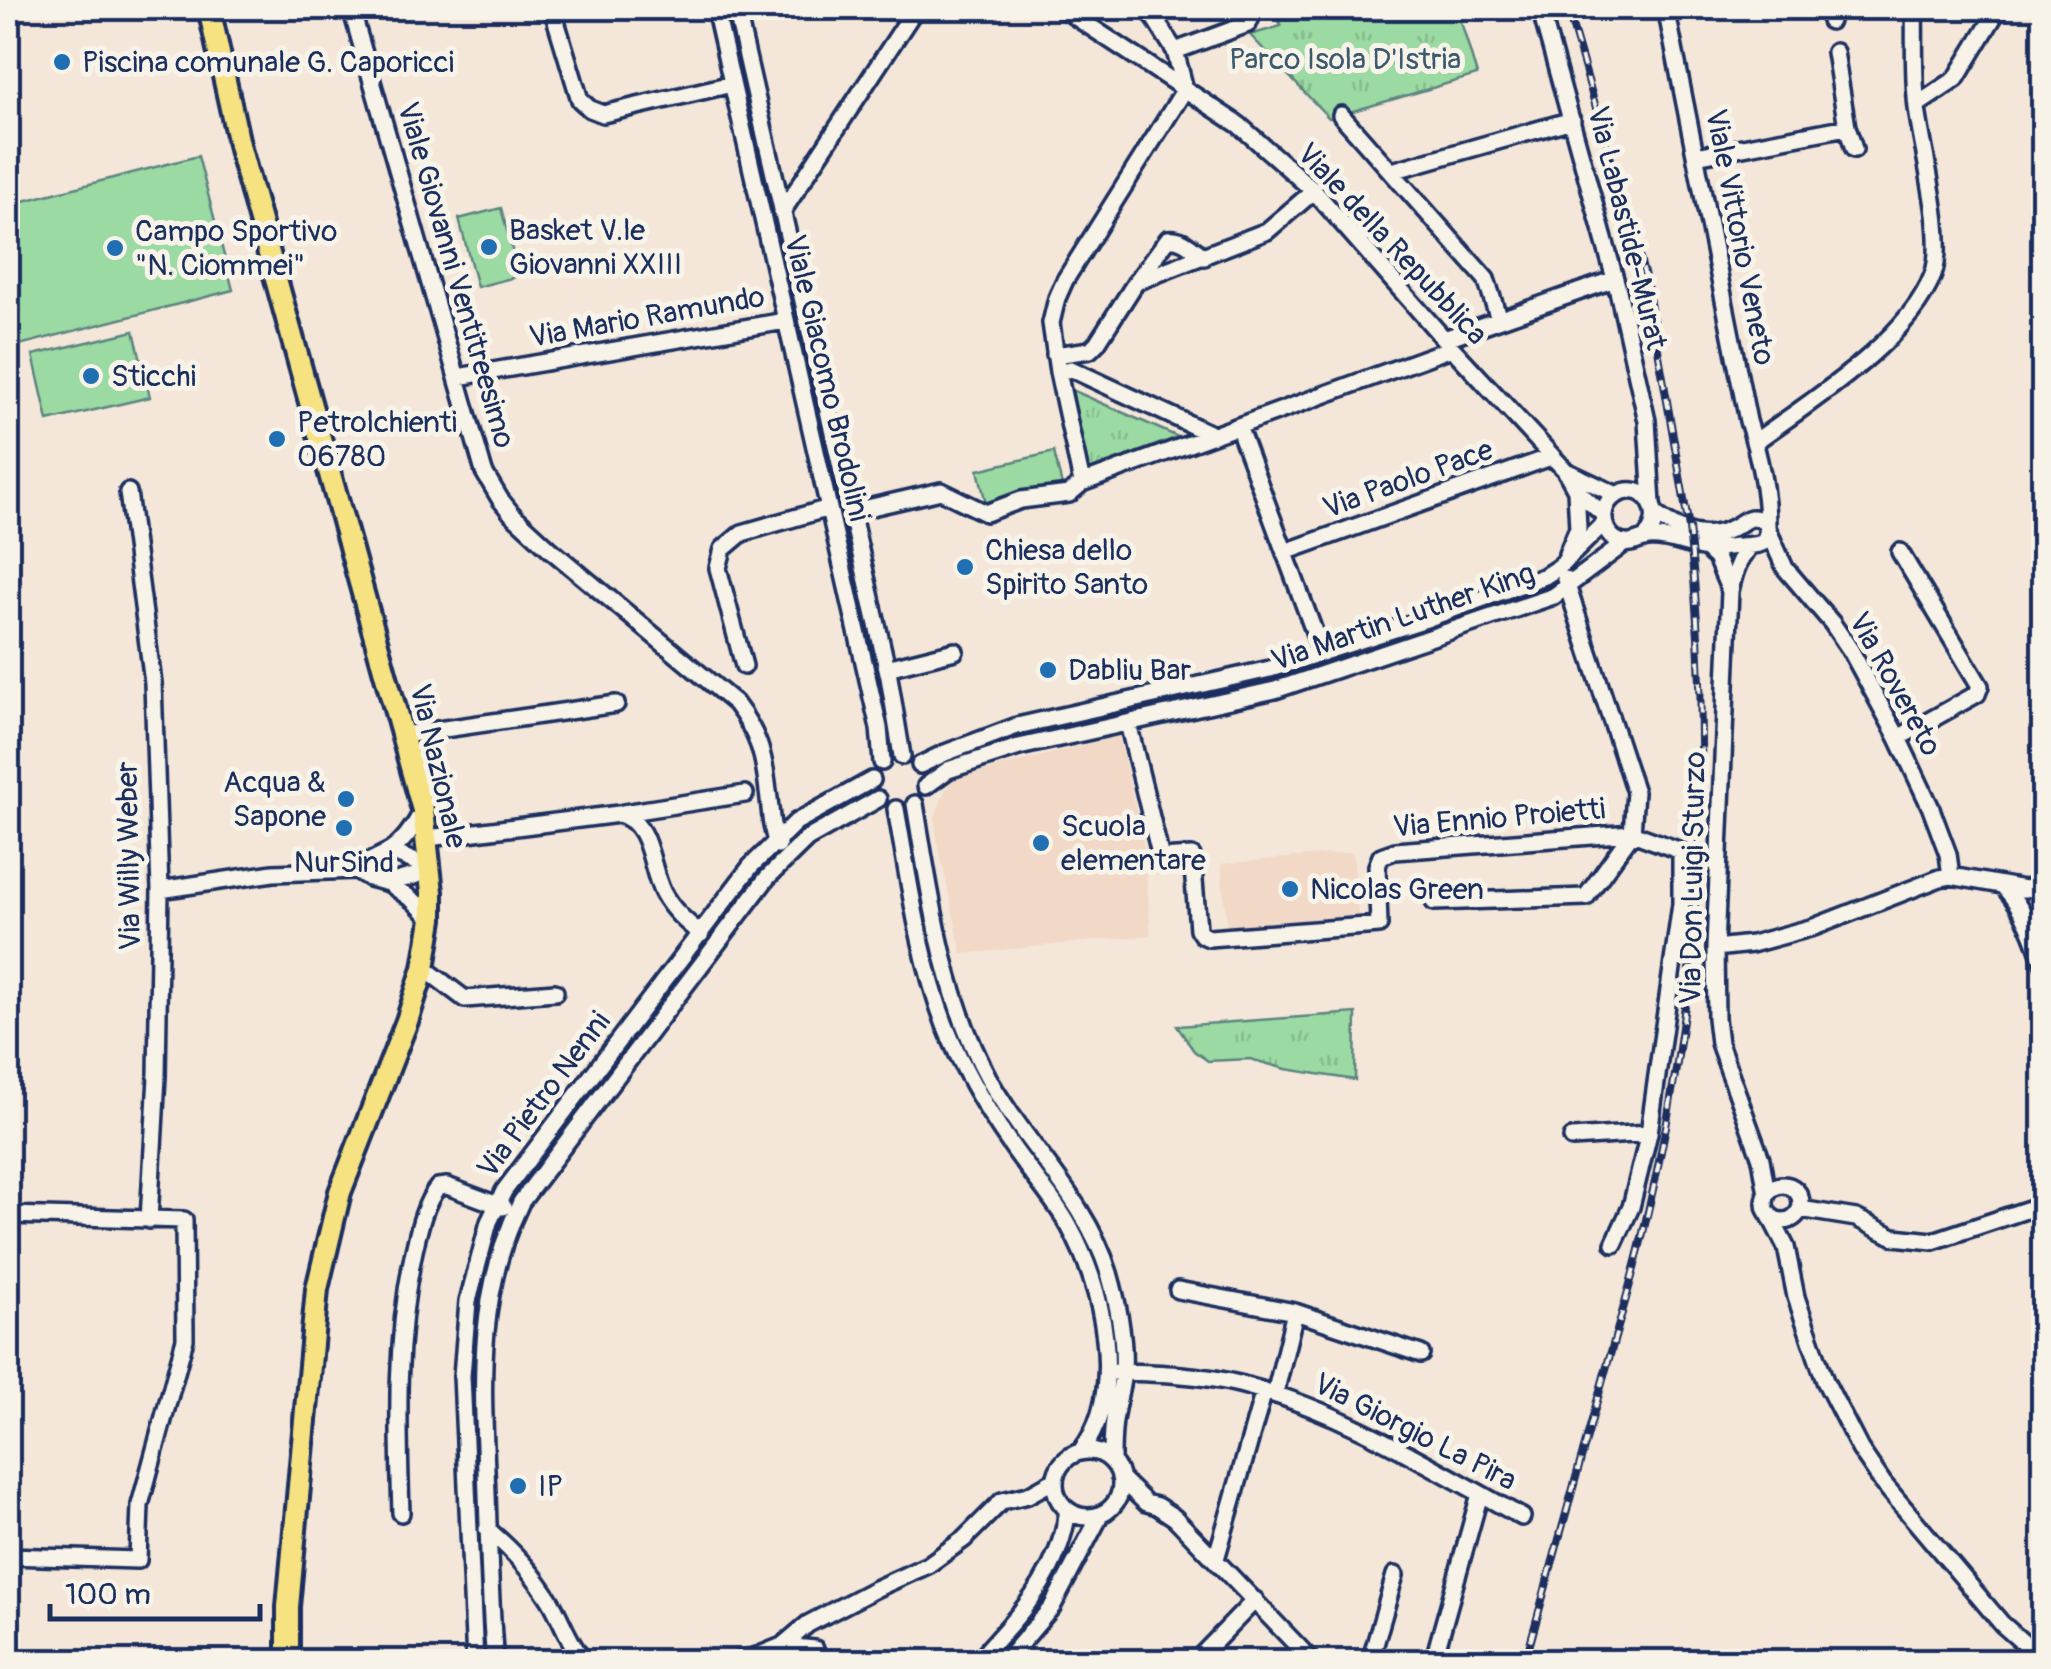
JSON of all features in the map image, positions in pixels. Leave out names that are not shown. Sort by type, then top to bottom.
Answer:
[{"type":"main road","name":"Via Nazionale","points":[[209,8],[240,149],[424,810],[431,868],[432,919],[424,968],[340,1192],[317,1288],[288,1607],[288,1662]]},
{"type":"street","name":"Viale Giovanni Ventitreesimo","points":[[351,8],[484,472],[512,514],[551,550],[735,703],[759,740],[771,822],[778,846],[788,856]]},
{"type":"street","points":[[552,8],[580,100],[590,109],[603,114],[732,84]]},
{"type":"street","name":"Viale Giacomo Brodolini","points":[[715,8],[879,728],[882,762]]},
{"type":"street","name":"Viale Giacomo Brodolini","points":[[736,8],[887,668],[902,756]]},
{"type":"street","points":[[782,212],[916,8]]},
{"type":"street","name":"Viale della Repubblica","points":[[1062,8],[1239,126],[1314,190],[1604,519]]},
{"type":"street","points":[[1082,483],[1051,322],[1066,280],[1185,89],[1176,51],[1148,8]]},
{"type":"street","points":[[1176,51],[1248,24],[1252,15],[1247,8]]},
{"type":"street","name":"Via Labastide-Murat","points":[[1540,8],[1615,279],[1647,420],[1654,509]]},
{"type":"street","name":"Viale Vittorio Veneto","points":[[1666,8],[1768,505],[1768,528]]},
{"type":"street","points":[[1755,442],[1864,361],[1914,310],[1934,273],[1938,241],[1916,105],[1914,8]]},
{"type":"street","points":[[1916,105],[1956,79],[1999,8]]},
{"type":"street","points":[[1835,52],[1854,149]]},
{"type":"street","points":[[1341,114],[1486,279],[1500,319]]},
{"type":"street","points":[[1392,170],[1572,120]]},
{"type":"street","points":[[1696,156],[1847,128]]},
{"type":"street","points":[[1136,282],[1267,231],[1314,190]]},
{"type":"street","points":[[1055,355],[1090,350],[1097,343],[1168,239],[1184,242],[1204,257]]},
{"type":"street","points":[[850,512],[941,491],[986,513],[1021,500],[1069,494],[1082,483],[1448,344],[1500,319],[1615,279]]},
{"type":"street","name":"Via Mario Ramundo","points":[[458,377],[786,321]]},
{"type":"street","points":[[1058,372],[1071,369],[1214,435]]},
{"type":"street","points":[[1238,426],[1322,653]]},
{"type":"street","name":"Via Paolo Pace","points":[[1284,552],[1550,457]]},
{"type":"street","points":[[1649,464],[1610,500],[1604,519],[1612,536],[1632,544],[1654,528],[1654,509]]},
{"type":"street","name":"Viale della Repubblica","points":[[1564,470],[1622,493]]},
{"type":"street","points":[[1622,493],[1641,494],[1680,531],[1722,532],[1746,518],[1762,476]]},
{"type":"street","points":[[1434,902],[1586,897],[1632,833],[1635,792],[1559,566],[1578,528],[1576,490]]},
{"type":"street","name":"Via Willy Weber","points":[[128,492],[153,684],[160,890],[157,1076],[149,1220]]},
{"type":"street","points":[[744,666],[718,568],[723,549],[742,532],[829,508]]},
{"type":"street","points":[[1645,538],[1706,549],[1764,542],[1768,528],[1760,518],[1746,518]]},
{"type":"street","name":"Via Martin Luther King","points":[[920,765],[1017,726],[1270,669],[1446,612],[1545,576],[1604,519]]},
{"type":"street","name":"Via Rovereto","points":[[1768,528],[1785,568],[1851,651],[1898,738],[1930,806],[1948,854],[1951,876]]},
{"type":"street","name":"Via Martin Luther King","points":[[926,786],[948,770],[1020,747],[1275,690],[1554,596],[1625,543]]},
{"type":"street","name":"Via Don Luigi Sturzo","points":[[1750,546],[1736,569],[1730,591],[1715,948],[1719,1043],[1760,1159],[1767,1194],[1765,1205],[1786,1248],[1796,1296],[1826,1381],[1860,1449],[1880,1479],[2002,1624],[2044,1661]]},
{"type":"street","points":[[1706,549],[1716,558],[1730,591]]},
{"type":"street","points":[[1898,738],[1977,694],[1980,686],[1900,552]]},
{"type":"street","points":[[887,668],[955,651]]},
{"type":"street","points":[[1179,690],[1182,711]]},
{"type":"street","points":[[403,735],[616,704]]},
{"type":"street","name":"Via Ennio Proietti","points":[[1128,723],[1162,858],[1192,856],[1198,929],[1212,938],[1379,925],[1377,866],[1381,856],[1395,852],[1632,833]]},
{"type":"street","points":[[902,756],[920,765],[926,786],[915,804],[896,809],[878,799],[872,780],[882,762],[902,756]]},
{"type":"street","name":"Via Pietro Nenni","points":[[475,1662],[462,1376],[468,1301],[489,1222],[504,1191],[751,866],[796,822],[872,780]]},
{"type":"street","points":[[428,838],[744,794]]},
{"type":"street","name":"Via Pietro Nenni","points":[[495,1662],[482,1374],[488,1304],[515,1214],[766,878],[807,839],[878,799]]},
{"type":"street","points":[[915,804],[946,974],[957,1005],[990,1080],[1028,1141],[1086,1220],[1108,1270],[1123,1348],[1096,1428],[1081,1451],[1064,1461],[1055,1480],[1056,1493],[1066,1508],[1061,1544],[1021,1614],[977,1662]]},
{"type":"street","points":[[896,809],[917,926],[946,1026],[973,1086],[1069,1226],[1092,1276],[1115,1372],[1112,1461],[1120,1478],[1146,1503]]},
{"type":"street","points":[[356,870],[368,860],[390,852],[412,831],[424,810]]},
{"type":"street","points":[[619,814],[631,817],[640,826],[664,896],[701,934]]},
{"type":"street","points":[[1614,1244],[1631,1207],[1649,1133],[1681,904],[1681,851],[1632,833]]},
{"type":"street","points":[[390,852],[431,868]]},
{"type":"street","points":[[160,890],[272,873],[356,870],[369,878],[389,882],[431,868]]},
{"type":"street","points":[[1715,948],[1752,944],[1814,927],[1951,876],[2004,887],[2041,887],[2044,906]]},
{"type":"street","points":[[389,882],[432,919]]},
{"type":"street","points":[[2004,887],[2041,939],[2044,966]]},
{"type":"street","points":[[917,926],[935,921]]},
{"type":"street","points":[[424,968],[465,1000],[555,992]]},
{"type":"street","points":[[1572,1138],[1649,1133]]},
{"type":"street","name":"Via Don Luigi Sturzo","points":[[1760,1159],[1782,1185],[1798,1192],[1802,1203],[1786,1248]]},
{"type":"street","points":[[1767,1194],[1782,1185]]},
{"type":"street","points":[[402,1513],[398,1356],[406,1285],[430,1197],[438,1187],[446,1186],[515,1214]]},
{"type":"street","points":[[1769,1214],[1779,1221],[1798,1213],[1856,1218],[1894,1237],[1933,1241],[2044,1204]]},
{"type":"street","points":[[8,1214],[184,1220],[185,1339],[140,1505],[138,1560],[8,1556]]},
{"type":"street","points":[[1178,1290],[1295,1312],[1421,1354]]},
{"type":"street","points":[[1216,1559],[1295,1312]]},
{"type":"street","name":"Via Giorgio La Pira","points":[[1115,1372],[1204,1378],[1269,1393],[1347,1422],[1522,1517]]},
{"type":"street","points":[[1081,1451],[1101,1453],[1112,1461]]},
{"type":"street","points":[[1005,1662],[1052,1607],[1105,1511],[1118,1498],[1120,1478]]},
{"type":"street","points":[[735,1662],[782,1646],[808,1624],[928,1565],[948,1553],[1002,1501],[1028,1494],[1055,1480]]},
{"type":"street","points":[[1028,1494],[1088,1516],[1146,1503],[1157,1506],[1175,1518],[1256,1600],[1294,1654],[1313,1662]]},
{"type":"street","points":[[1433,1662],[1480,1494]]},
{"type":"street","points":[[468,1530],[488,1530],[519,1560],[549,1598],[585,1662]]},
{"type":"street","points":[[1370,1662],[1395,1575]]},
{"type":"street","points":[[1195,1662],[1256,1600]]},
{"type":"street","points":[[472,1625],[492,1623]]},
{"type":"street","points":[[782,1646],[815,1649]]},
{"type":"shaded area","name":"Scuola elementare","points":[[1119,736],[1144,847],[1151,935],[962,954],[935,817],[953,779]]},
{"type":"shaded area","name":"Nicolas Green","points":[[1353,852],[1358,915],[1227,927],[1221,864]]},
{"type":"green space","name":"Parco Isola D'Istria","points":[[1273,8],[1457,8],[1477,75],[1329,118],[1250,35],[1281,26]]},
{"type":"green space","name":"Campo Sportivo \"N. Ciommei\"","points":[[198,156],[233,290],[8,348],[8,205]]},
{"type":"green space","name":"Basket V.le Giovanni XXIII","points":[[501,208],[519,276],[477,287],[459,219]]},
{"type":"green space","name":"Sticchi","points":[[134,331],[150,397],[48,421],[33,355]]},
{"type":"green space","points":[[1072,390],[1178,437],[1089,470]]},
{"type":"green space","points":[[1054,452],[1063,490],[987,508],[978,470]]},
{"type":"green space","points":[[1356,1013],[1355,1080],[1250,1059],[1208,1061],[1194,1051],[1177,1026]]},
{"type":"railway","points":[[1525,1662],[1633,1272],[1661,1150],[1689,974],[1701,795],[1701,706],[1689,528],[1646,280],[1567,8]]},
{"type":"place","name":"Piscina comunale G. Caporicci","points":[[62,62]]},
{"type":"place","name":"Basket V.le Giovanni XXIII","points":[[489,247]]},
{"type":"place","name":"Campo Sportivo \"N. Ciommei\"","points":[[115,248]]},
{"type":"place","name":"Sticchi","points":[[91,376]]},
{"type":"place","name":"Petrolchienti 06780","points":[[277,439]]},
{"type":"place","name":"Chiesa dello Spirito Santo","points":[[965,567]]},
{"type":"place","name":"Dabliu Bar","points":[[1048,670]]},
{"type":"place","name":"Acqua & Sapone","points":[[346,799]]},
{"type":"place","name":"NurSind","points":[[344,828]]},
{"type":"place","name":"Scuola elementare","points":[[1041,843]]},
{"type":"place","name":"Nicolas Green","points":[[1290,889]]},
{"type":"place","name":"IP","points":[[518,1486]]}]
